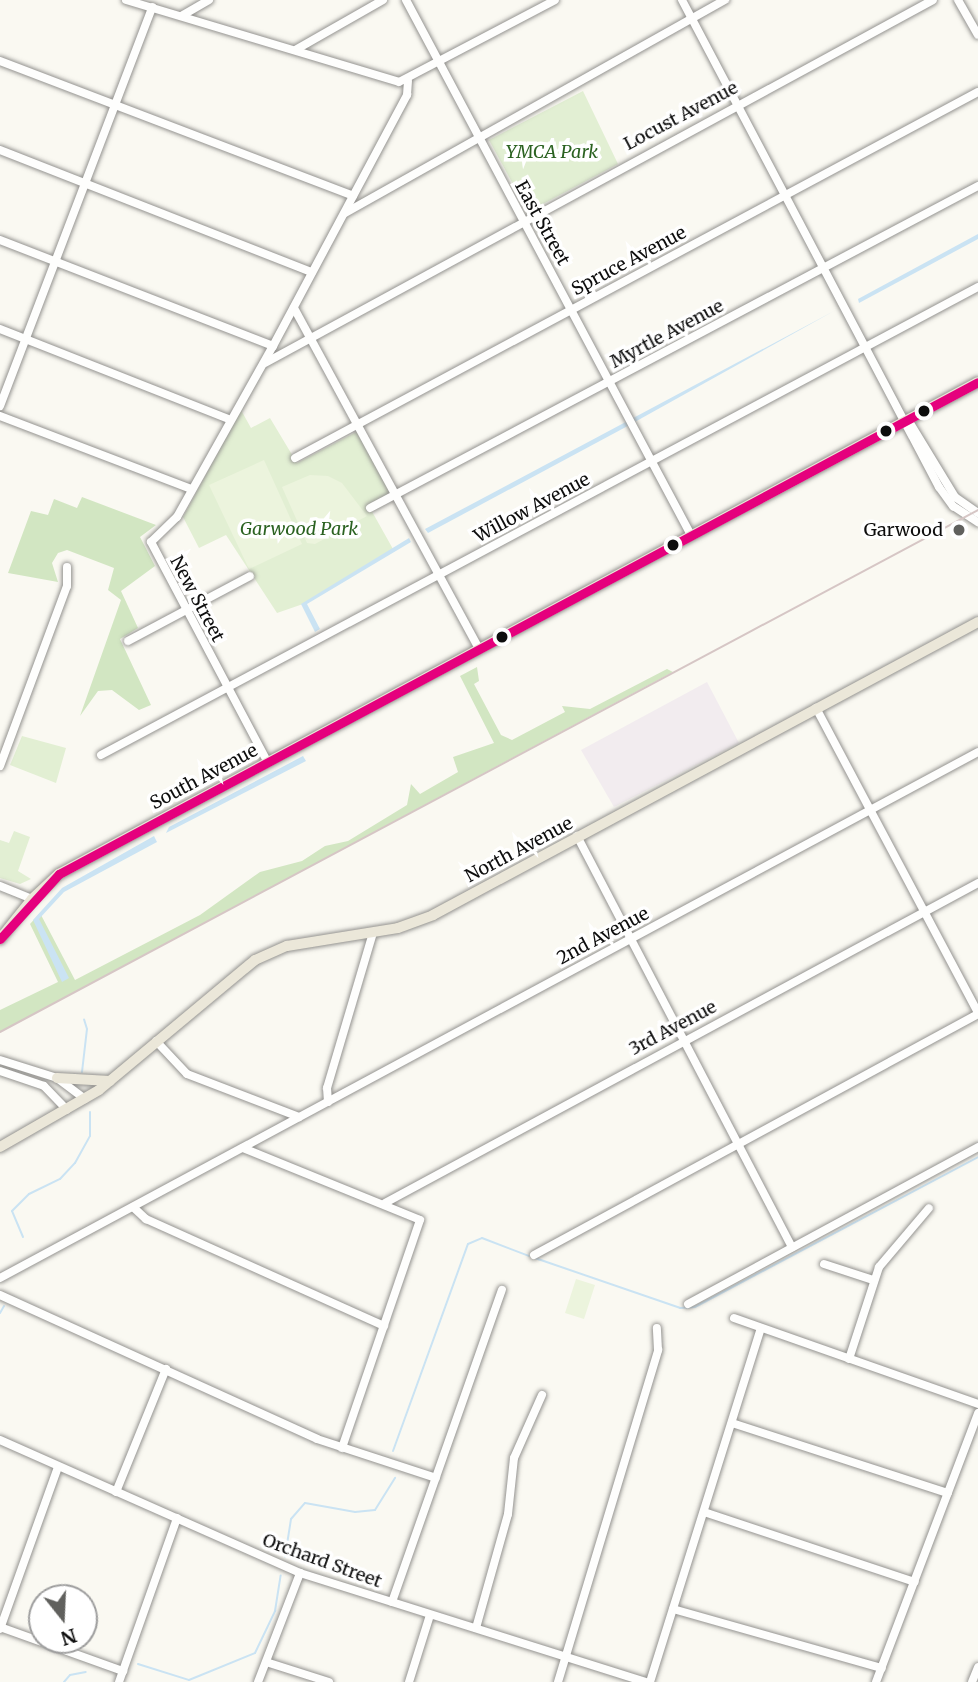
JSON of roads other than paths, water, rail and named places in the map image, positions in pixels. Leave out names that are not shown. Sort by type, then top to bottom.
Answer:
[{"type":"main road","name":"South Avenue","points":[[0,939],[32,899],[59,874],[978,382]]},
{"type":"main road","name":"North Avenue","points":[[0,1147],[67,1110],[111,1081],[236,974],[272,951],[373,933],[433,915],[978,622]]},
{"type":"main road","points":[[57,1078],[111,1081]]},
{"type":"street","points":[[126,0],[297,49],[388,80],[408,80],[555,0]]},
{"type":"street","points":[[183,15],[209,0]]},
{"type":"street","points":[[297,49],[383,0]]},
{"type":"street","name":"East Street","points":[[406,0],[521,221],[572,309],[691,536]]},
{"type":"street","points":[[682,0],[908,421],[919,433],[955,497],[978,513]]},
{"type":"street","points":[[345,214],[476,136],[725,0]]},
{"type":"street","name":"Locust Avenue","points":[[262,365],[521,221],[933,0]]},
{"type":"street","points":[[958,0],[978,35]]},
{"type":"street","points":[[0,406],[152,7]]},
{"type":"street","points":[[0,61],[353,196]]},
{"type":"street","points":[[0,416],[191,489],[345,214],[407,95],[408,80]]},
{"type":"street","name":"Spruce Avenue","points":[[295,458],[978,92]]},
{"type":"street","points":[[0,150],[312,272]]},
{"type":"street","name":"Myrtle Avenue","points":[[370,508],[978,186]]},
{"type":"street","points":[[0,240],[273,346]]},
{"type":"street","name":"Willow Avenue","points":[[101,755],[978,288]]},
{"type":"street","points":[[294,308],[479,649]]},
{"type":"street","points":[[0,329],[230,420]]},
{"type":"street","points":[[908,421],[911,436],[943,494],[953,506],[978,522]]},
{"type":"street","name":"New Street","points":[[191,489],[177,517],[150,542],[267,761]]},
{"type":"street","points":[[0,766],[67,586],[67,567]]},
{"type":"street","points":[[128,641],[250,576]]},
{"type":"street","points":[[534,1255],[978,1014],[816,708]]},
{"type":"street","name":"2nd Avenue","points":[[0,1278],[978,752]]},
{"type":"street","points":[[577,836],[792,1247]]},
{"type":"street","name":"3rd Avenue","points":[[385,1203],[978,883]]},
{"type":"street","points":[[0,886],[32,899]]},
{"type":"street","points":[[328,1102],[327,1088],[373,933]]},
{"type":"street","points":[[156,1041],[187,1073],[299,1117]]},
{"type":"street","points":[[0,1060],[57,1078],[85,1099]]},
{"type":"street","points":[[0,1071],[44,1086],[67,1110]]},
{"type":"street","points":[[688,1304],[978,1147]]},
{"type":"street","points":[[243,1148],[385,1203],[420,1220],[342,1448]]},
{"type":"street","points":[[133,1207],[146,1219],[384,1326]]},
{"type":"street","points":[[849,1359],[873,1280],[888,1254],[929,1208]]},
{"type":"street","points":[[824,1264],[873,1280]]},
{"type":"street","points":[[392,1602],[502,1290]]},
{"type":"street","points":[[0,1295],[342,1448],[436,1478]]},
{"type":"street","points":[[734,1318],[978,1404]]},
{"type":"street","points":[[558,1682],[658,1350],[657,1328]]},
{"type":"street","points":[[650,1682],[761,1328]]},
{"type":"street","points":[[116,1492],[166,1369]]},
{"type":"street","points":[[476,1628],[508,1514],[514,1458],[542,1395]]},
{"type":"street","points":[[876,1682],[978,1413]]},
{"type":"street","points":[[732,1423],[948,1493]]},
{"type":"street","name":"Orchard Street","points":[[0,1440],[300,1573],[645,1682]]},
{"type":"street","points":[[58,1467],[0,1628],[123,1671]]},
{"type":"street","points":[[704,1512],[915,1582]]},
{"type":"street","points":[[119,1682],[177,1518]]},
{"type":"street","points":[[258,1682],[300,1573]]},
{"type":"street","points":[[673,1609],[882,1668]]},
{"type":"street","points":[[409,1682],[430,1615]]},
{"type":"street","points":[[266,1662],[329,1682]]},
{"type":"street","points":[[972,1682],[978,1667]]},
{"type":"water","points":[[978,234],[978,239],[859,303],[858,299]]},
{"type":"water","points":[[834,311],[428,533],[425,529]]},
{"type":"water","points":[[409,538],[411,542],[307,604],[320,629],[315,632],[301,604]]},
{"type":"water","points":[[303,756],[306,761],[166,833],[169,827]]},
{"type":"water","points":[[154,836],[157,842],[64,892],[39,919],[69,978],[62,982],[33,920],[62,888]]},
{"type":"waterway","points":[[82,1072],[87,1029],[84,1019]]},
{"type":"waterway","points":[[23,1237],[12,1211],[29,1194],[60,1179],[75,1163],[90,1136],[90,1112]]},
{"type":"waterway","points":[[535,1258],[680,1308],[695,1307],[978,1157]]},
{"type":"waterway","points":[[393,1451],[468,1244],[482,1238],[529,1256]]},
{"type":"waterway","points":[[0,1313],[4,1306]]},
{"type":"waterway","points":[[285,1557],[291,1519],[305,1503],[355,1512],[375,1510],[395,1478]]},
{"type":"waterway","points":[[138,1664],[189,1680],[255,1653],[275,1611],[281,1575]]},
{"type":"waterway","points":[[64,1682],[70,1675],[86,1672]]},
{"type":"railway","points":[[0,1032],[978,510]]},
{"type":"place","name":"Garwood","points":[[959,530]]},
{"type":"park label","name":"YMCA Park","points":[[552,152]]},
{"type":"park label","name":"Garwood Park","points":[[299,529]]}]
